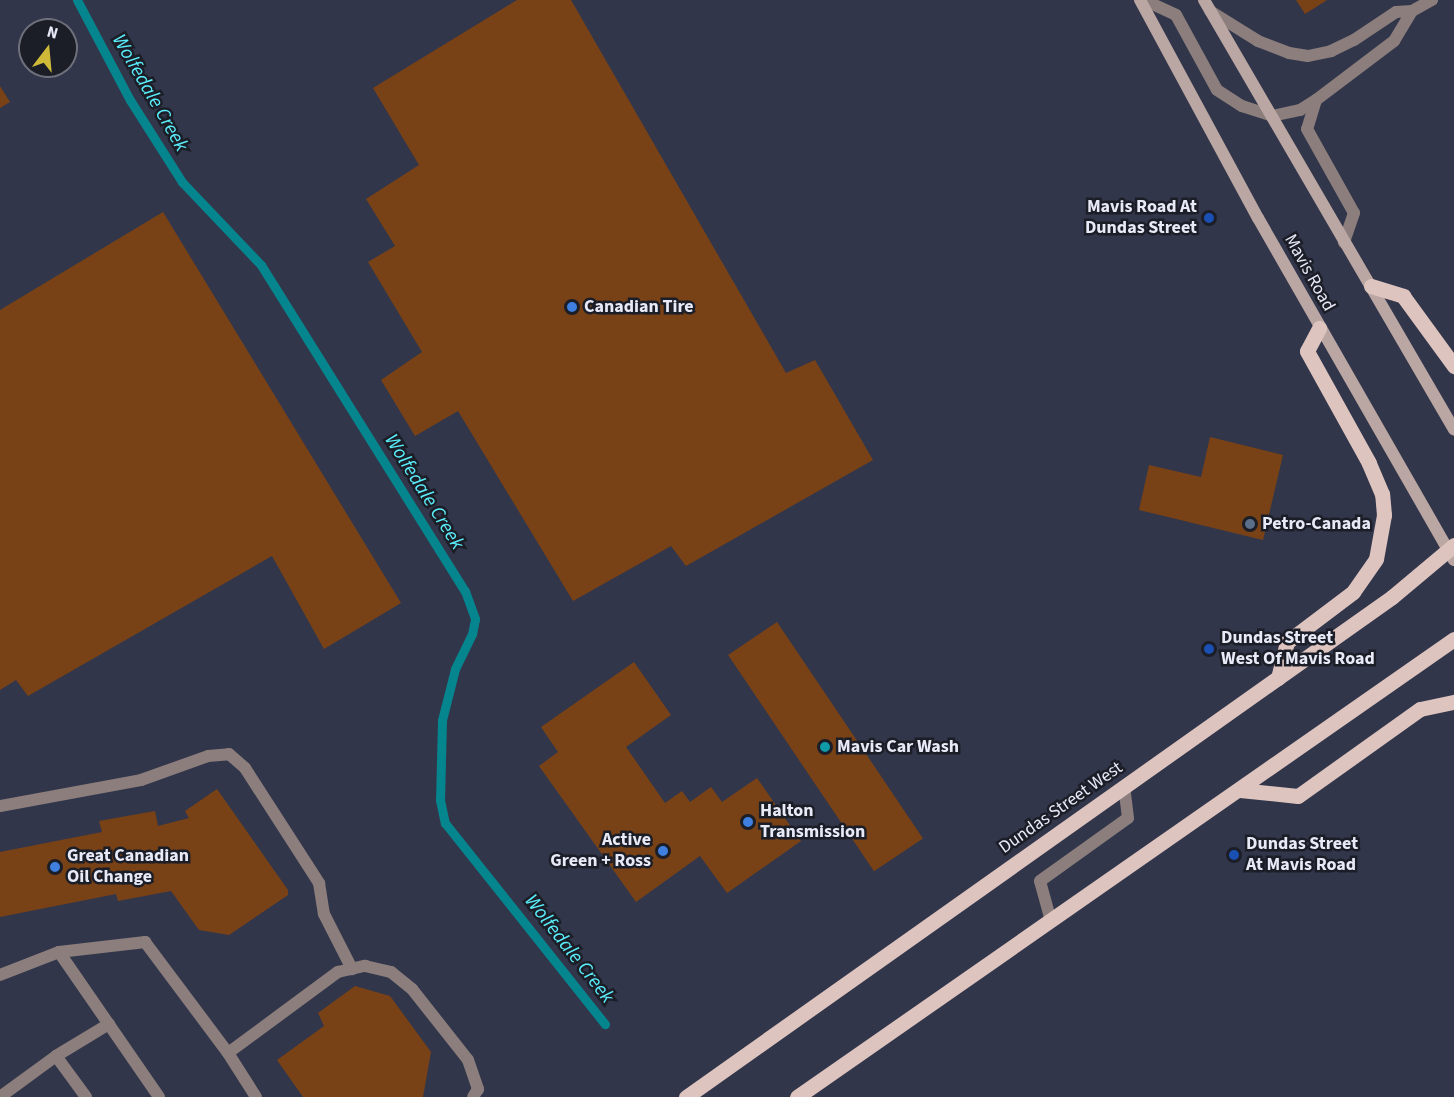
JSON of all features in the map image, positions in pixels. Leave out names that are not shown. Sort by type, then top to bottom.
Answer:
[{"type":"main road","name":"Mavis Road","points":[[1142,0],[1319,328],[1452,551]]},
{"type":"main road","points":[[1208,5],[1454,430]]},
{"type":"main road","points":[[1371,286],[1403,296],[1454,366]]},
{"type":"main road","points":[[1278,678],[1287,642],[1353,592],[1377,559],[1384,515],[1382,494],[1369,463],[1306,351],[1319,328]]},
{"type":"main road","name":"Dundas Street West","points":[[686,1097],[1392,597],[1452,551]]},
{"type":"main road","points":[[798,1097],[1454,639]]},
{"type":"main road","points":[[1240,790],[1298,796],[1420,709],[1454,702]]},
{"type":"lane","points":[[1142,0],[1176,15],[1217,90],[1242,106],[1272,116],[1300,110],[1316,100],[1394,41],[1412,11]]},
{"type":"lane","points":[[1208,5],[1258,41],[1289,53],[1308,56],[1331,51],[1354,40],[1396,12],[1412,11],[1432,0]]},
{"type":"lane","points":[[1316,100],[1307,129],[1354,213],[1344,242]]},
{"type":"lane","points":[[0,806],[141,780],[208,756],[230,754],[245,768],[319,883],[324,914],[352,969]]},
{"type":"lane","points":[[1051,921],[1040,881],[1128,818],[1124,787]]},
{"type":"lane","points":[[0,975],[59,952],[146,942],[228,1053],[256,1097]]},
{"type":"lane","points":[[59,952],[159,1097]]},
{"type":"lane","points":[[228,1053],[338,972],[365,966],[391,972],[412,989],[468,1060],[478,1089],[473,1097]]},
{"type":"lane","points":[[0,1097],[56,1056],[109,1024]]},
{"type":"lane","points":[[56,1056],[86,1097]]},
{"type":"building","name":"Canadian Tire","points":[[517,0],[571,0],[786,373],[815,360],[873,460],[686,566],[671,546],[573,601],[458,411],[415,436],[381,380],[422,352],[368,262],[395,246],[366,199],[419,165],[373,88]]},
{"type":"building","points":[[1296,0],[1327,0],[1305,14]]},
{"type":"building","points":[[0,86],[10,102],[0,108]]},
{"type":"building","points":[[163,212],[401,603],[324,649],[272,556],[28,696],[16,680],[0,690],[0,310]]},
{"type":"building","points":[[1210,437],[1283,455],[1263,540],[1139,510],[1149,465],[1201,477]]},
{"type":"building","name":"Mavis Car Wash","points":[[777,622],[923,838],[874,871],[728,655]]},
{"type":"building","points":[[634,662],[671,715],[626,747],[665,803],[682,791],[690,802],[711,787],[722,802],[757,778],[801,841],[727,893],[700,856],[636,902],[539,766],[558,752],[541,727]]},
{"type":"building","points":[[217,789],[288,890],[288,895],[229,935],[199,930],[171,891],[118,901],[116,894],[0,917],[0,852],[102,832],[99,821],[155,811],[158,826],[189,818],[185,811]]},
{"type":"building","points":[[355,986],[390,996],[431,1052],[423,1097],[303,1097],[277,1060],[324,1026],[318,1013]]},
{"type":"waterway","name":"Wolfedale Creek","points":[[77,0],[130,100],[182,182],[261,265],[465,591],[475,619],[472,634],[455,669],[442,720],[440,800],[445,823],[605,1024]]},
{"type":"place","name":"Mavis Road At Dundas Street","points":[[1209,218]]},
{"type":"place","name":"Canadian Tire","points":[[572,307]]},
{"type":"place","name":"Petro-Canada","points":[[1250,524]]},
{"type":"place","name":"Dundas Street West Of Mavis Road","points":[[1209,649]]},
{"type":"place","name":"Mavis Car Wash","points":[[825,747]]},
{"type":"place","name":"Halton Transmission","points":[[748,822]]},
{"type":"place","name":"Active Green + Ross","points":[[663,851]]},
{"type":"place","name":"Dundas Street At Mavis Road","points":[[1234,855]]},
{"type":"place","name":"Great Canadian Oil Change","points":[[55,867]]}]
